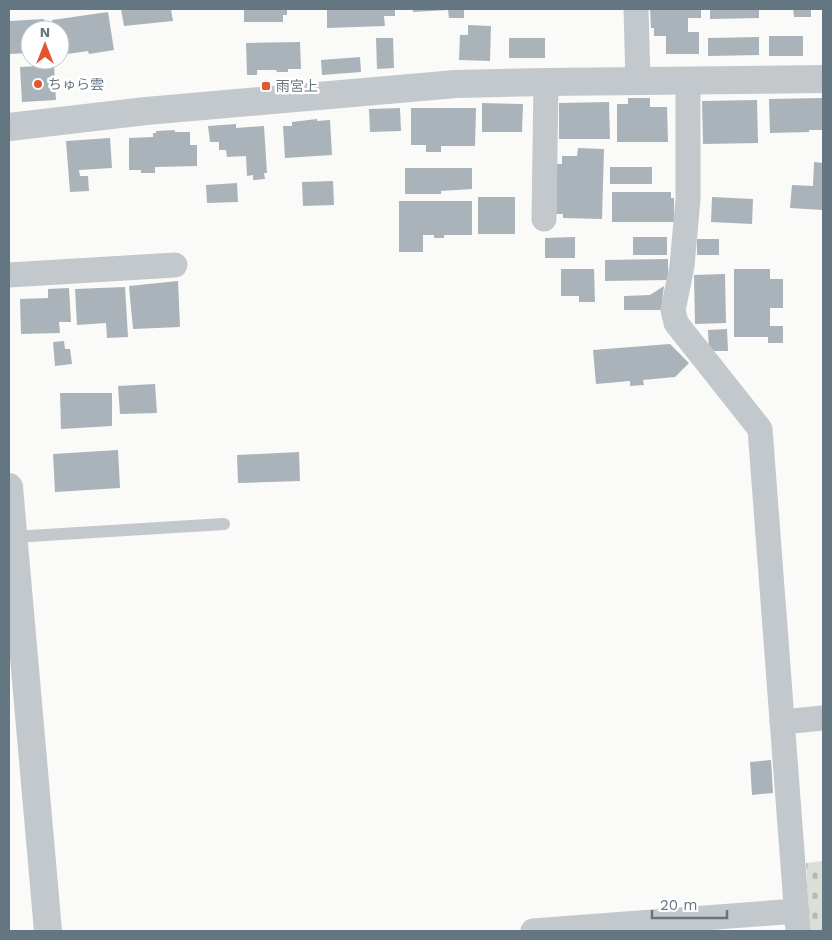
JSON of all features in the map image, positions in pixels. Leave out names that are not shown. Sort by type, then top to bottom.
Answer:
[{"type":"street","points":[[636,9],[638,81]]},
{"type":"street","points":[[9,127],[146,111],[446,85],[823,79]]},
{"type":"street","points":[[533,931],[797,921],[760,428],[676,323],[673,310],[682,266],[688,199],[688,80]]},
{"type":"street","points":[[544,220],[546,82]]},
{"type":"street","points":[[9,275],[175,265]]},
{"type":"street","points":[[9,487],[48,931]]},
{"type":"street","points":[[782,722],[823,718]]},
{"type":"lane","points":[[13,538],[224,524]]},
{"type":"green space","points":[[823,861],[823,931],[810,931],[806,863]]},
{"type":"building","points":[[121,9],[171,9],[173,21],[124,26]]},
{"type":"building","points":[[244,9],[287,9],[287,15],[283,15],[283,22],[244,22]]},
{"type":"building","points":[[327,9],[395,9],[395,16],[384,16],[385,26],[327,28]]},
{"type":"building","points":[[413,9],[464,9],[464,18],[449,18],[448,10],[413,12]]},
{"type":"building","points":[[650,9],[701,9],[701,18],[688,18],[688,32],[699,32],[699,54],[666,54],[666,36],[654,36],[654,28],[651,28]]},
{"type":"building","points":[[710,9],[759,9],[759,18],[710,19]]},
{"type":"building","points":[[793,9],[811,9],[811,17],[794,17]]},
{"type":"building","points":[[108,12],[114,50],[89,54],[88,51],[70,54],[70,20],[52,20]]},
{"type":"building","points":[[20,20],[20,53],[9,54],[9,21]]},
{"type":"building","points":[[468,25],[491,26],[490,61],[459,60],[460,35],[468,35]]},
{"type":"building","points":[[769,36],[803,36],[803,56],[769,56]]},
{"type":"building","points":[[759,37],[759,55],[708,56],[708,38]]},
{"type":"building","points":[[376,38],[393,38],[394,68],[377,69]]},
{"type":"building","points":[[509,38],[545,38],[545,58],[509,58]]},
{"type":"building","points":[[300,42],[301,69],[288,69],[288,72],[257,70],[257,75],[247,75],[246,43]]},
{"type":"building","points":[[360,57],[361,72],[322,75],[321,60]]},
{"type":"building","name":"ちゅら雲","points":[[20,70],[54,70],[56,100],[22,102]]},
{"type":"building","points":[[628,98],[650,98],[650,107],[667,107],[668,142],[617,142],[617,104],[628,104]]},
{"type":"building","points":[[823,98],[823,130],[770,133],[769,99]]},
{"type":"building","points":[[757,100],[758,143],[703,144],[702,101]]},
{"type":"building","points":[[609,102],[610,139],[559,139],[559,103]]},
{"type":"building","points":[[482,103],[523,104],[522,132],[482,132]]},
{"type":"building","points":[[400,108],[401,131],[370,132],[369,109]]},
{"type":"building","points":[[411,108],[476,108],[475,146],[441,146],[441,152],[426,152],[426,145],[411,145]]},
{"type":"building","points":[[317,119],[317,121],[330,120],[332,155],[285,158],[283,126],[292,126],[292,122]]},
{"type":"building","points":[[236,124],[236,128],[264,126],[267,173],[264,173],[265,179],[253,180],[253,175],[247,176],[246,156],[227,157],[226,150],[219,150],[219,142],[210,142],[208,126]]},
{"type":"building","points":[[175,130],[175,132],[190,132],[190,145],[197,145],[197,166],[155,167],[155,173],[141,173],[141,170],[129,170],[129,138],[153,137],[153,133],[156,133],[156,131]]},
{"type":"building","points":[[110,138],[112,168],[79,170],[80,176],[88,176],[89,191],[70,192],[66,141]]},
{"type":"building","points":[[578,148],[604,149],[602,219],[563,218],[563,214],[556,214],[557,164],[562,164],[562,156],[577,156]]},
{"type":"building","points":[[814,162],[823,163],[823,210],[790,208],[792,185],[813,186]]},
{"type":"building","points":[[610,167],[652,167],[652,184],[610,184]]},
{"type":"building","points":[[405,168],[472,168],[472,189],[441,191],[441,194],[405,194]]},
{"type":"building","points":[[333,181],[334,205],[303,206],[302,182]]},
{"type":"building","points":[[237,183],[238,202],[207,203],[206,185]]},
{"type":"building","points":[[612,192],[671,192],[671,198],[674,198],[674,222],[612,222]]},
{"type":"building","points":[[478,197],[515,197],[515,234],[478,234]]},
{"type":"building","points":[[712,197],[753,199],[752,224],[711,222]]},
{"type":"building","points":[[399,201],[472,201],[472,235],[444,235],[444,238],[434,238],[434,235],[423,235],[423,252],[399,252]]},
{"type":"building","points":[[575,237],[575,258],[545,258],[545,238]]},
{"type":"building","points":[[633,237],[667,237],[667,255],[633,255]]},
{"type":"building","points":[[697,239],[719,239],[719,255],[697,255]]},
{"type":"building","points":[[668,259],[668,280],[605,281],[605,260]]},
{"type":"building","points":[[561,269],[594,269],[595,302],[579,302],[579,296],[561,296]]},
{"type":"building","points":[[734,269],[770,269],[770,279],[783,279],[783,308],[770,308],[770,326],[783,326],[783,343],[768,343],[768,337],[734,337]]},
{"type":"building","points":[[725,274],[726,323],[695,324],[694,275]]},
{"type":"building","points":[[178,281],[180,327],[133,329],[129,286]]},
{"type":"building","points":[[664,286],[661,310],[624,310],[624,296],[650,295]]},
{"type":"building","points":[[125,287],[128,337],[107,338],[106,323],[77,325],[75,289]]},
{"type":"building","points":[[69,288],[71,322],[59,322],[60,333],[21,334],[20,299],[48,298],[48,289]]},
{"type":"building","points":[[727,329],[728,351],[709,351],[708,330]]},
{"type":"building","points":[[64,341],[65,349],[70,349],[72,364],[55,366],[53,342]]},
{"type":"building","points":[[670,344],[689,363],[675,377],[643,380],[644,385],[630,386],[630,381],[596,384],[593,350]]},
{"type":"building","points":[[155,384],[157,413],[120,414],[118,386]]},
{"type":"building","points":[[60,393],[112,393],[112,426],[61,429]]},
{"type":"building","points":[[118,450],[120,488],[55,492],[53,454]]},
{"type":"building","points":[[299,452],[300,481],[238,483],[237,455]]},
{"type":"building","points":[[771,760],[773,793],[752,795],[750,762]]},
{"type":"place","name":"ちゅら雲","points":[[38,84]]},
{"type":"place","name":"雨宮上","points":[[266,86]]}]
